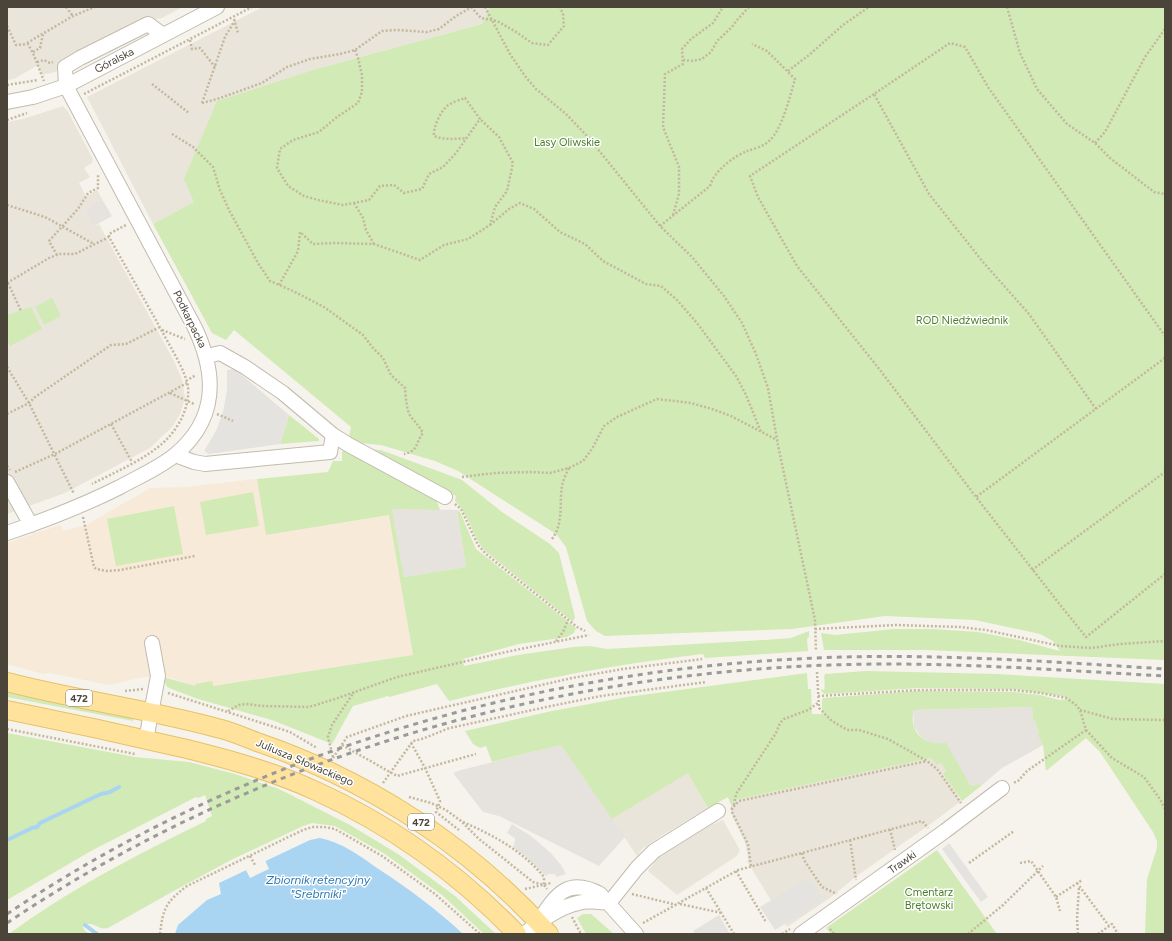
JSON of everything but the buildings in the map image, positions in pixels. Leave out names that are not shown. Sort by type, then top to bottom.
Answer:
[{"type":"main road","name":"Juliusza Słowackiego","points":[[7,682],[38,690],[151,712],[218,728],[284,751],[353,782],[412,816],[450,843],[496,882],[543,928]]},
{"type":"main road","name":"Juliusza Słowackiego","points":[[7,710],[143,747],[236,762],[279,776],[316,791],[366,816],[447,870],[517,934]]},
{"type":"street","name":"Góralska","points":[[7,102],[33,97],[66,86],[217,7]]},
{"type":"street","name":"Podkarpacka","points":[[7,533],[80,507],[140,476],[175,454],[190,440],[197,430],[206,409],[211,391],[209,366],[196,328],[66,86]]},
{"type":"street","points":[[205,351],[220,353],[245,367],[284,393],[333,435],[445,497]]},
{"type":"street","points":[[175,454],[194,462],[205,464],[330,452],[333,435]]},
{"type":"street","points":[[9,478],[31,525]]},
{"type":"street","points":[[143,747],[158,676],[152,643]]},
{"type":"street","name":"Trawki","points":[[801,934],[945,831],[998,791]]},
{"type":"street","points":[[609,903],[637,868],[654,851],[718,811]]},
{"type":"street","points":[[524,934],[543,928],[576,903],[588,901],[609,903],[638,929]]},
{"type":"path","points":[[66,7],[73,16]]},
{"type":"path","points":[[7,26],[16,45],[27,43],[73,16],[95,7]]},
{"type":"path","points":[[82,96],[234,18],[252,7]]},
{"type":"path","points":[[234,18],[225,37],[202,103],[262,83],[287,67],[310,59],[355,50],[382,32],[398,30],[427,32],[439,29],[456,16],[472,7],[481,18],[497,21],[532,43],[548,45],[564,26],[563,14],[560,7]]},
{"type":"path","points":[[485,7],[510,54],[525,76],[536,89],[566,114],[588,137],[660,226],[692,258],[724,296],[742,323],[756,354],[768,388],[777,440],[815,620],[816,651]]},
{"type":"path","points":[[673,216],[679,194],[679,167],[663,127],[665,74],[683,64],[682,49],[691,39],[713,23],[723,7]]},
{"type":"path","points":[[683,60],[693,61],[702,59],[711,52],[717,41],[732,27],[749,7]]},
{"type":"path","points":[[788,71],[843,25],[869,7]]},
{"type":"path","points":[[1007,7],[1020,53],[1037,89],[1067,124],[1096,143],[1110,158],[1154,192],[1165,194]]},
{"type":"path","points":[[234,18],[238,32]]},
{"type":"path","points":[[1096,143],[1105,132],[1144,57],[1165,29]]},
{"type":"path","points":[[33,52],[40,48],[43,34]]},
{"type":"path","points":[[190,40],[192,49],[200,48],[215,67]]},
{"type":"path","points":[[27,43],[33,52],[43,80]]},
{"type":"path","points":[[1165,336],[988,86],[965,48],[950,43],[750,176],[758,197],[797,266],[880,370],[1032,570],[1086,637],[1165,574]]},
{"type":"path","points":[[660,226],[710,186],[712,178],[728,163],[744,153],[769,142],[776,133],[785,113],[795,79],[767,51],[752,44]]},
{"type":"path","points":[[355,50],[362,75],[362,92],[358,103],[337,117],[319,132],[293,140],[280,149],[277,168],[288,186],[304,196],[343,205],[369,200],[380,186],[394,185],[404,193],[422,189],[429,174],[443,167],[456,153],[480,119]]},
{"type":"path","points":[[152,84],[189,112]]},
{"type":"path","points":[[874,94],[929,194],[983,262],[1029,314],[1096,410]]},
{"type":"path","points":[[467,138],[456,139],[434,136],[434,132],[442,113],[447,107],[465,98],[480,119],[500,137],[513,163],[507,191],[495,207],[490,225]]},
{"type":"path","points":[[172,134],[193,147],[213,167],[220,190],[243,238],[270,281],[324,307],[363,335],[383,358],[391,376],[405,388],[407,404],[411,416],[418,423],[423,433],[419,438],[419,442],[415,449],[410,453],[404,454]]},
{"type":"path","points":[[57,255],[49,241],[78,209],[88,193],[98,188],[98,172]]},
{"type":"path","points":[[354,203],[363,218],[366,230],[374,244]]},
{"type":"path","points":[[279,285],[298,251],[300,232],[313,244],[374,244],[420,260],[444,245],[468,239],[490,225],[509,209],[520,203],[534,209],[560,232],[585,244],[603,261],[646,284],[661,286],[677,300],[697,323],[736,376],[746,395],[761,432]]},
{"type":"path","points":[[7,205],[46,217],[94,244]]},
{"type":"path","points":[[21,311],[7,283],[49,258],[57,255],[74,254],[94,244],[137,218]]},
{"type":"path","points":[[92,484],[154,450],[168,438],[178,425],[188,402],[187,383],[179,362],[109,236]]},
{"type":"path","points":[[7,414],[29,403],[35,397],[111,345],[126,344],[160,329],[205,351]]},
{"type":"path","points":[[976,497],[1165,358]]},
{"type":"path","points":[[7,367],[29,403],[80,507],[94,567],[96,569],[107,571],[120,570],[195,556]]},
{"type":"path","points":[[9,478],[187,383]]},
{"type":"path","points":[[170,393],[188,402]]},
{"type":"path","points":[[462,477],[495,473],[550,473],[569,468],[583,460],[592,449],[604,426],[617,417],[657,399],[691,403],[712,409],[730,416],[777,440]]},
{"type":"path","points":[[111,424],[140,476]]},
{"type":"path","points":[[552,539],[559,527],[562,486],[569,468]]},
{"type":"path","points":[[1032,570],[1165,472]]},
{"type":"path","points":[[67,496],[79,491]]},
{"type":"path","points":[[445,497],[462,510],[478,545],[486,554],[568,620],[585,631]]},
{"type":"path","points":[[556,642],[563,632],[568,620]]},
{"type":"path","points":[[815,630],[896,625],[960,627],[986,630],[1060,646],[1091,648],[1120,644],[1165,641]]},
{"type":"path","points":[[228,712],[239,705],[246,704],[262,706],[309,707],[397,678],[589,635]]},
{"type":"path","points":[[355,692],[332,725],[328,737],[333,758],[347,737],[406,716],[578,677],[637,667],[702,659]]},
{"type":"path","points":[[817,672],[819,708],[832,721],[848,730],[859,730],[896,742],[916,756],[927,761],[937,769],[962,805]]},
{"type":"path","points":[[382,784],[413,741],[423,740],[437,732],[551,706],[627,692],[706,682]]},
{"type":"path","points":[[818,696],[920,690],[1013,690],[1041,693],[1066,698],[1075,704],[1080,710],[1086,730],[1112,758],[1144,777],[1160,799],[1165,809]]},
{"type":"path","points":[[751,866],[748,844],[732,812],[736,794],[784,718],[808,710],[818,703]]},
{"type":"path","points":[[1080,710],[1113,718],[1165,720]]},
{"type":"path","points":[[7,729],[143,747]]},
{"type":"path","points":[[998,791],[1018,781],[1027,771],[1086,730]]},
{"type":"path","points":[[411,743],[425,768],[440,801],[436,812]]},
{"type":"path","points":[[342,745],[397,776],[476,754]]},
{"type":"path","points":[[734,805],[739,801],[927,761]]},
{"type":"path","points":[[461,821],[484,831],[521,854],[536,867],[544,877],[544,885],[533,882],[479,839],[461,821]]},
{"type":"path","points":[[638,929],[736,871],[922,821]]},
{"type":"path","points":[[160,934],[164,910],[173,897],[187,886],[312,827],[335,829],[382,856],[435,894],[480,934]]},
{"type":"path","points":[[890,829],[895,851]]},
{"type":"path","points":[[969,863],[1014,831]]},
{"type":"path","points":[[850,840],[856,880]]},
{"type":"path","points":[[802,853],[804,860],[822,887],[839,894]]},
{"type":"path","points":[[250,856],[255,865]]},
{"type":"path","points":[[1020,863],[1031,861],[1056,897],[1060,911]]},
{"type":"path","points":[[968,934],[1003,905],[1043,866]]},
{"type":"path","points":[[736,871],[766,922]]},
{"type":"path","points":[[1056,897],[1082,880]]},
{"type":"path","points":[[1077,883],[1109,926]]},
{"type":"path","points":[[1078,934],[1077,919],[1079,887]]},
{"type":"path","points":[[706,888],[734,934]]},
{"type":"path","points":[[626,891],[632,894],[722,913]]},
{"type":"path","points":[[572,917],[581,934]]},
{"type":"path","points":[[1098,934],[1112,924],[1118,934]]},
{"type":"path","points":[[829,928],[834,934]]},
{"type":"shaded area","points":[[7,7],[183,7],[55,72],[42,75],[38,65],[14,79],[7,80]]},
{"type":"shaded area","points":[[263,7],[490,7],[482,24],[313,70],[218,101],[194,202],[153,224],[87,97]]},
{"type":"shaded area","points":[[63,106],[67,110],[93,159],[92,163],[84,168],[90,177],[79,183],[86,196],[97,190],[102,199],[85,209],[95,226],[99,224],[174,361],[182,379],[185,398],[180,414],[173,426],[150,448],[65,493],[7,514],[7,122],[23,119]]},
{"type":"shaded area","points":[[102,199],[112,216],[94,226],[85,209]]},
{"type":"shaded area","points":[[235,369],[289,415],[280,444],[209,454],[204,451],[216,431],[223,412],[227,390],[227,370]]},
{"type":"shaded area","points":[[257,479],[266,535],[390,515],[413,655],[212,686],[212,681],[195,686],[167,677],[158,676],[144,677],[109,685],[50,673],[43,674],[7,664],[7,543],[60,525],[64,531],[86,525],[150,488],[186,487]]},
{"type":"shaded area","points":[[392,509],[457,510],[466,567],[404,577]]},
{"type":"shaded area","points":[[1032,707],[1033,720],[1035,721],[1039,733],[1037,734],[1043,745],[1002,768],[981,786],[980,783],[973,786],[970,785],[938,744],[928,742],[921,737],[914,727],[913,710]]},
{"type":"shaded area","points":[[561,745],[625,837],[599,866],[499,816],[483,812],[453,773]]},
{"type":"shaded area","points":[[931,758],[941,763],[946,771],[943,774],[961,801],[858,875],[830,898],[787,927],[747,861],[748,858],[745,843],[731,813],[731,805],[736,800],[743,798]]},
{"type":"shaded area","points":[[688,772],[708,808],[643,848],[637,856],[612,819]]},
{"type":"shaded area","points":[[723,820],[740,850],[737,856],[677,895],[648,871],[658,858],[709,826]]},
{"type":"shaded area","points":[[512,824],[531,836],[551,853],[566,874],[557,877],[554,874],[549,874],[546,876],[513,847],[515,838],[507,833]]},
{"type":"shaded area","points":[[949,843],[988,897],[981,902],[942,849]]},
{"type":"shaded area","points":[[809,877],[823,900],[775,930],[760,907]]},
{"type":"shaded area","points":[[719,915],[730,934],[695,934],[693,931]]},
{"type":"green space","points":[[490,7],[1165,7],[1165,660],[926,650],[824,650],[821,633],[835,635],[894,629],[932,629],[978,632],[1019,640],[1060,651],[1053,641],[1040,634],[975,620],[885,616],[792,629],[605,636],[596,631],[587,621],[566,547],[556,534],[458,471],[435,461],[381,445],[348,442],[351,427],[234,330],[226,340],[212,333],[153,224],[194,202],[184,179],[217,101],[313,70],[482,24]]},
{"type":"green space","points":[[52,298],[61,316],[44,325],[35,307]]},
{"type":"green space","points":[[31,307],[42,329],[10,346],[7,341],[7,315]]},
{"type":"green space","points":[[289,415],[319,439],[319,441],[280,444]]},
{"type":"green space","points":[[346,449],[436,499],[440,510],[392,509],[404,577],[466,567],[457,510],[460,512],[476,549],[576,628],[574,633],[567,637],[519,644],[463,659],[464,666],[518,655],[573,647],[590,646],[607,649],[765,640],[791,638],[809,631],[809,637],[807,639],[808,651],[705,658],[703,654],[671,658],[575,673],[449,701],[437,684],[353,706],[332,744],[272,720],[198,699],[167,687],[163,677],[195,686],[196,684],[212,681],[213,686],[413,655],[389,515],[266,535],[257,479],[328,472],[333,461],[342,461],[342,452]]},
{"type":"green space","points":[[366,449],[381,450],[462,480],[502,512],[550,544],[559,553],[575,617],[573,622],[484,550],[476,538],[464,512],[455,501],[456,496],[365,451]]},
{"type":"green space","points":[[253,492],[259,526],[206,535],[200,502]]},
{"type":"green space","points":[[174,506],[183,554],[116,566],[107,519]]},
{"type":"green space","points":[[866,671],[997,674],[1165,684],[1165,934],[1145,934],[1147,879],[1157,848],[1157,841],[1153,832],[1100,752],[1086,738],[1046,771],[1043,745],[1037,734],[1039,733],[1035,721],[1033,720],[1032,707],[913,710],[913,725],[916,732],[927,741],[946,743],[970,785],[973,786],[980,783],[981,786],[962,801],[943,774],[946,771],[941,763],[937,765],[931,758],[743,798],[736,800],[731,805],[728,797],[708,808],[688,773],[612,819],[561,745],[492,762],[486,746],[480,748],[473,744],[465,731],[552,711],[627,697],[807,673],[808,689],[811,689],[812,714],[822,714],[823,698],[918,691],[1014,692],[1040,695],[1060,700],[1069,699],[1062,696],[1015,689],[919,688],[826,694],[820,689],[824,690],[825,674]]},
{"type":"green space","points":[[7,692],[133,718],[133,721],[7,697]]},
{"type":"green space","points":[[7,733],[135,757],[189,762],[235,774],[279,789],[350,825],[398,854],[455,896],[496,934],[484,934],[442,895],[385,854],[335,826],[312,823],[231,860],[108,928],[88,924],[83,927],[89,934],[9,934],[80,887],[130,859],[206,821],[206,819],[212,816],[205,795],[198,798],[196,797],[91,851],[7,900]]},
{"type":"green space","name":"Cmentarz Brętowski","points":[[937,850],[997,934],[831,934],[826,928]]},
{"type":"green space","points":[[583,914],[591,914],[614,934],[586,934],[577,918]]},
{"type":"water","name":"Zbiornik retencyjny \"Srebrniki\"","points":[[320,838],[343,846],[364,859],[422,899],[463,934],[175,934],[178,925],[207,900],[221,894],[219,883],[310,840]]},
{"type":"pier","points":[[265,860],[269,869],[250,878],[246,870]]},
{"type":"waterway","points":[[7,840],[37,827],[40,823],[101,794],[110,792],[119,787]]},
{"type":"waterway","points":[[85,925],[97,934]]},
{"type":"railway","points":[[7,914],[96,859],[189,810],[285,769],[384,734],[485,705],[587,683],[691,668],[795,659],[841,657],[887,656],[980,658],[1165,669]]},
{"type":"railway","points":[[7,923],[100,866],[197,815],[298,772],[401,737],[506,708],[613,687],[722,672],[831,665],[956,665],[1165,676]]},
{"type":"park label","name":"Lasy Oliwskie","points":[[567,142]]},
{"type":"park label","name":"ROD Niedźwiednik","points":[[962,320]]}]
